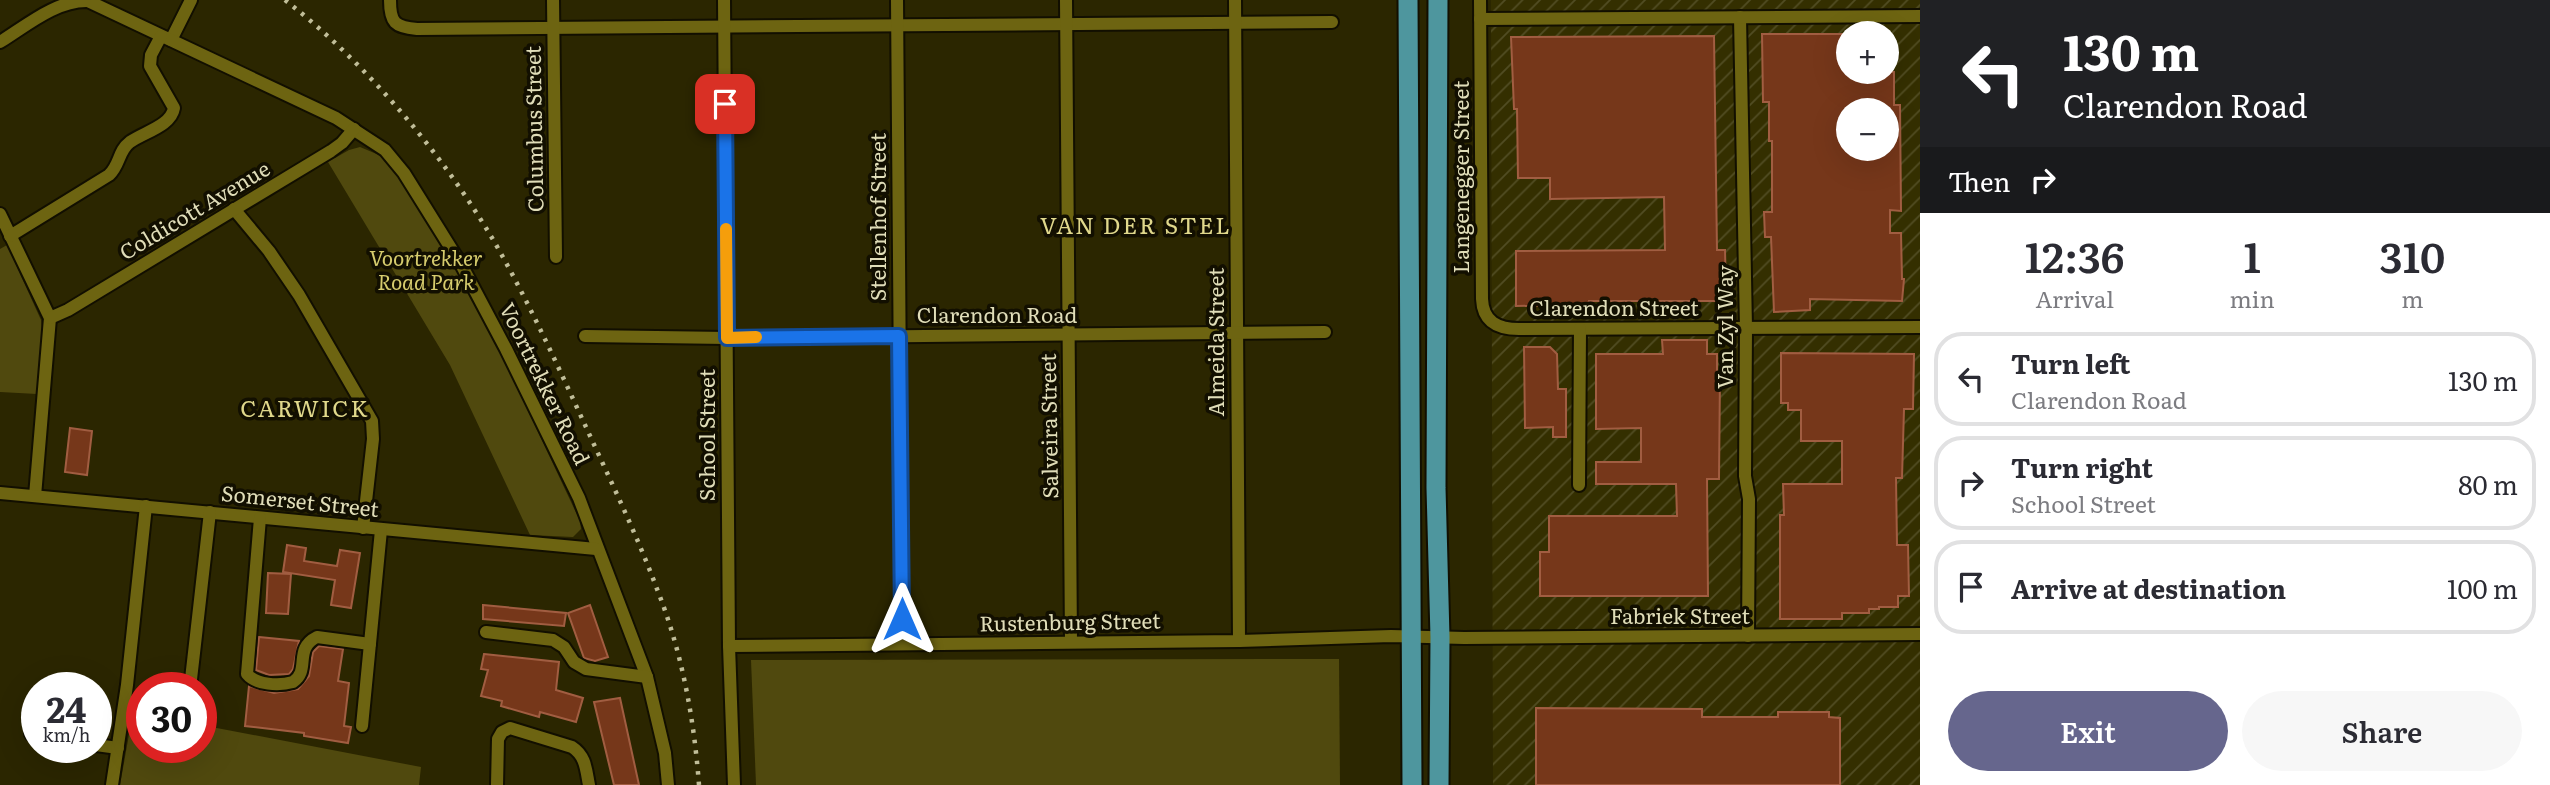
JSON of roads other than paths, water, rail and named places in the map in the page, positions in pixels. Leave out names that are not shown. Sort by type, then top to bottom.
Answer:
[{"type":"highway","points":[[1408,0],[1412,785]]},
{"type":"highway","points":[[1437,0],[1436,488],[1440,637],[1439,785]]},
{"type":"street","name":"Voortrekker Road","points":[[0,42],[60,5],[74,0],[88,1],[306,104],[354,129],[385,150],[404,173],[462,266],[579,498],[596,549],[624,612],[647,677],[665,752],[668,785]]},
{"type":"street","points":[[10,236],[109,174],[117,165],[123,148],[171,117],[174,108],[150,66],[151,55],[166,38],[191,0]]},
{"type":"street","points":[[390,0],[391,19],[404,28],[417,29],[1332,22]]},
{"type":"street","name":"Columbus Street","points":[[553,0],[556,257]]},
{"type":"street","name":"School Street","points":[[724,0],[729,646],[734,785]]},
{"type":"street","name":"Stellenhof Street","points":[[897,0],[902,645]]},
{"type":"street","name":"Salveira Street","points":[[1066,0],[1071,642]]},
{"type":"street","name":"Almeida Street","points":[[1235,0],[1239,641]]},
{"type":"street","name":"Langenegger Street","points":[[1480,0],[1482,307],[1494,324],[1501,328],[1518,329]]},
{"type":"street","points":[[1480,19],[1920,16]]},
{"type":"street","name":"Van Zyl Way","points":[[1740,17],[1748,636]]},
{"type":"street","name":"Coldicott Avenue","points":[[50,318],[68,310],[331,151],[342,144],[354,129]]},
{"type":"street","points":[[234,209],[269,251],[299,295],[372,421],[373,439],[363,528]]},
{"type":"street","points":[[0,214],[50,318],[35,496]]},
{"type":"street","name":"Clarendon Street","points":[[1518,329],[1920,327]]},
{"type":"street","points":[[1579,485],[1580,329]]},
{"type":"street","name":"Clarendon Road","points":[[585,336],[727,338],[1325,332]]},
{"type":"street","name":"Somerset Street","points":[[0,493],[596,549]]},
{"type":"street","points":[[112,785],[127,685],[146,506]]},
{"type":"street","points":[[192,672],[209,513]]},
{"type":"street","points":[[260,518],[248,677],[257,681],[283,684],[297,680],[301,675],[304,649],[317,637],[370,644]]},
{"type":"street","points":[[362,726],[382,530]]},
{"type":"street","points":[[486,632],[553,640],[560,643],[578,666],[647,677]]},
{"type":"street","name":"Fabriek Street","points":[[1412,636],[1920,634]]},
{"type":"street","name":"Rustenburg Street","points":[[729,646],[1239,641],[1412,636]]},
{"type":"street","points":[[497,785],[498,738],[510,728],[578,750],[584,762],[589,785]]},
{"type":"street","points":[[112,747],[118,748]]},
{"type":"railway","points":[[285,0],[345,52],[427,144],[474,210],[521,291],[626,513],[666,613],[686,685],[699,785]]},
{"type":"district","name":"VAN DER STEL","points":[[1136,226]]},
{"type":"district","name":"CARWICK","points":[[305,409]]},
{"type":"park label","name":"Voortrekker Road Park","points":[[426,271]]}]
